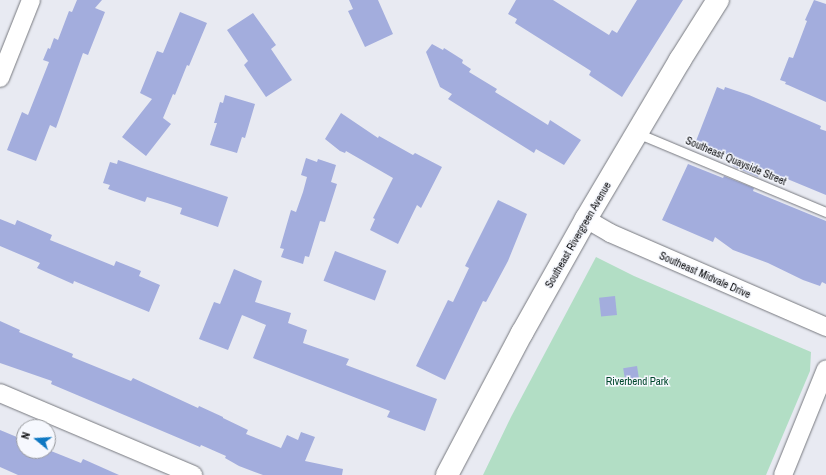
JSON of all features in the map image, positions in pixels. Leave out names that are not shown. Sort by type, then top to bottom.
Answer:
[{"type":"street","points":[[0,78],[31,0]]},
{"type":"street","name":"Southeast Rivergreen Avenue","points":[[447,475],[522,333],[586,219],[718,0]]},
{"type":"street","name":"Southeast Midvale Drive","points":[[586,219],[610,233],[826,327]]},
{"type":"street","points":[[783,475],[826,370]]},
{"type":"street","points":[[0,393],[193,475]]},
{"type":"lane","name":"Southeast Quayside Street","points":[[637,133],[826,212]]},
{"type":"green space","name":"Riverbend Park","points":[[596,257],[634,276],[811,352],[810,371],[766,475],[483,475],[511,417]]},
{"type":"building","points":[[77,0],[102,0],[95,8],[105,12],[88,55],[83,53],[56,128],[50,125],[36,161],[7,150],[22,112],[28,115],[49,62],[43,60],[48,48],[50,49],[54,38],[58,40],[69,11],[72,12]]},
{"type":"building","points":[[349,0],[378,0],[393,34],[365,47],[348,11],[353,9]]},
{"type":"building","points":[[516,0],[553,0],[609,35],[612,30],[617,33],[637,0],[683,0],[622,97],[589,75],[591,71],[515,23],[517,19],[508,14]]},
{"type":"building","points":[[814,0],[826,4],[826,102],[785,84],[786,82],[780,80],[789,57],[793,58],[807,21],[805,20]]},
{"type":"building","points":[[180,12],[207,23],[189,66],[187,65],[175,95],[173,94],[163,118],[171,124],[146,156],[122,137],[152,99],[140,93],[157,51],[163,53]]},
{"type":"building","points":[[253,13],[276,45],[271,49],[292,80],[266,97],[244,65],[248,61],[227,30]]},
{"type":"building","points":[[432,44],[443,50],[444,48],[463,60],[462,63],[471,69],[469,72],[497,89],[495,92],[548,125],[550,120],[581,140],[564,165],[536,149],[534,153],[448,99],[452,94],[440,87],[426,52]]},
{"type":"building","points":[[717,87],[724,90],[725,87],[749,95],[821,126],[820,129],[826,131],[826,195],[761,168],[758,177],[728,164],[731,156],[696,141]]},
{"type":"building","points":[[225,95],[255,104],[245,138],[242,137],[237,153],[210,145],[217,123],[214,123],[220,102],[223,103]]},
{"type":"building","points":[[341,113],[378,138],[379,136],[413,155],[415,153],[442,167],[421,208],[417,205],[398,244],[370,230],[375,219],[373,218],[393,178],[346,151],[345,153],[340,151],[325,139]]},
{"type":"building","points":[[306,158],[317,162],[318,159],[336,165],[331,182],[337,184],[325,222],[320,221],[309,257],[305,256],[303,264],[281,257],[284,249],[280,248],[291,210],[296,212],[303,192],[307,177],[301,175]]},
{"type":"building","points":[[118,160],[228,197],[218,227],[180,214],[182,208],[147,197],[145,202],[108,189],[110,185],[103,183],[110,162],[117,164]]},
{"type":"building","points":[[688,164],[754,188],[753,191],[826,221],[826,284],[822,282],[820,286],[803,280],[768,263],[733,250],[715,237],[713,242],[662,220]]},
{"type":"building","points":[[498,200],[527,214],[508,261],[486,302],[483,301],[445,380],[416,366],[448,300],[453,302],[469,268],[465,266]]},
{"type":"building","points":[[0,219],[15,225],[17,220],[52,235],[50,240],[114,266],[116,261],[141,271],[139,276],[160,285],[149,312],[74,281],[73,284],[37,268],[40,263],[0,246]]},
{"type":"building","points":[[335,251],[386,271],[375,301],[324,281]]},
{"type":"building","points":[[234,269],[262,281],[255,302],[291,313],[288,323],[307,330],[303,343],[349,359],[346,365],[437,399],[425,431],[387,417],[390,411],[253,358],[266,325],[242,315],[228,350],[199,339],[214,302],[220,304]]},
{"type":"building","points":[[615,296],[617,315],[601,317],[599,298]]},
{"type":"building","points":[[0,321],[20,330],[19,332],[73,354],[72,357],[131,381],[133,378],[198,408],[199,406],[248,430],[246,434],[281,448],[287,435],[298,440],[301,432],[315,437],[305,461],[343,469],[342,475],[263,475],[239,466],[225,458],[226,456],[201,445],[200,447],[51,384],[52,381],[0,363]]},
{"type":"building","points":[[637,366],[639,379],[625,381],[623,368]]},
{"type":"building","points":[[0,430],[16,437],[16,459],[56,459],[56,453],[81,463],[83,459],[119,475],[18,475],[0,467]]}]
